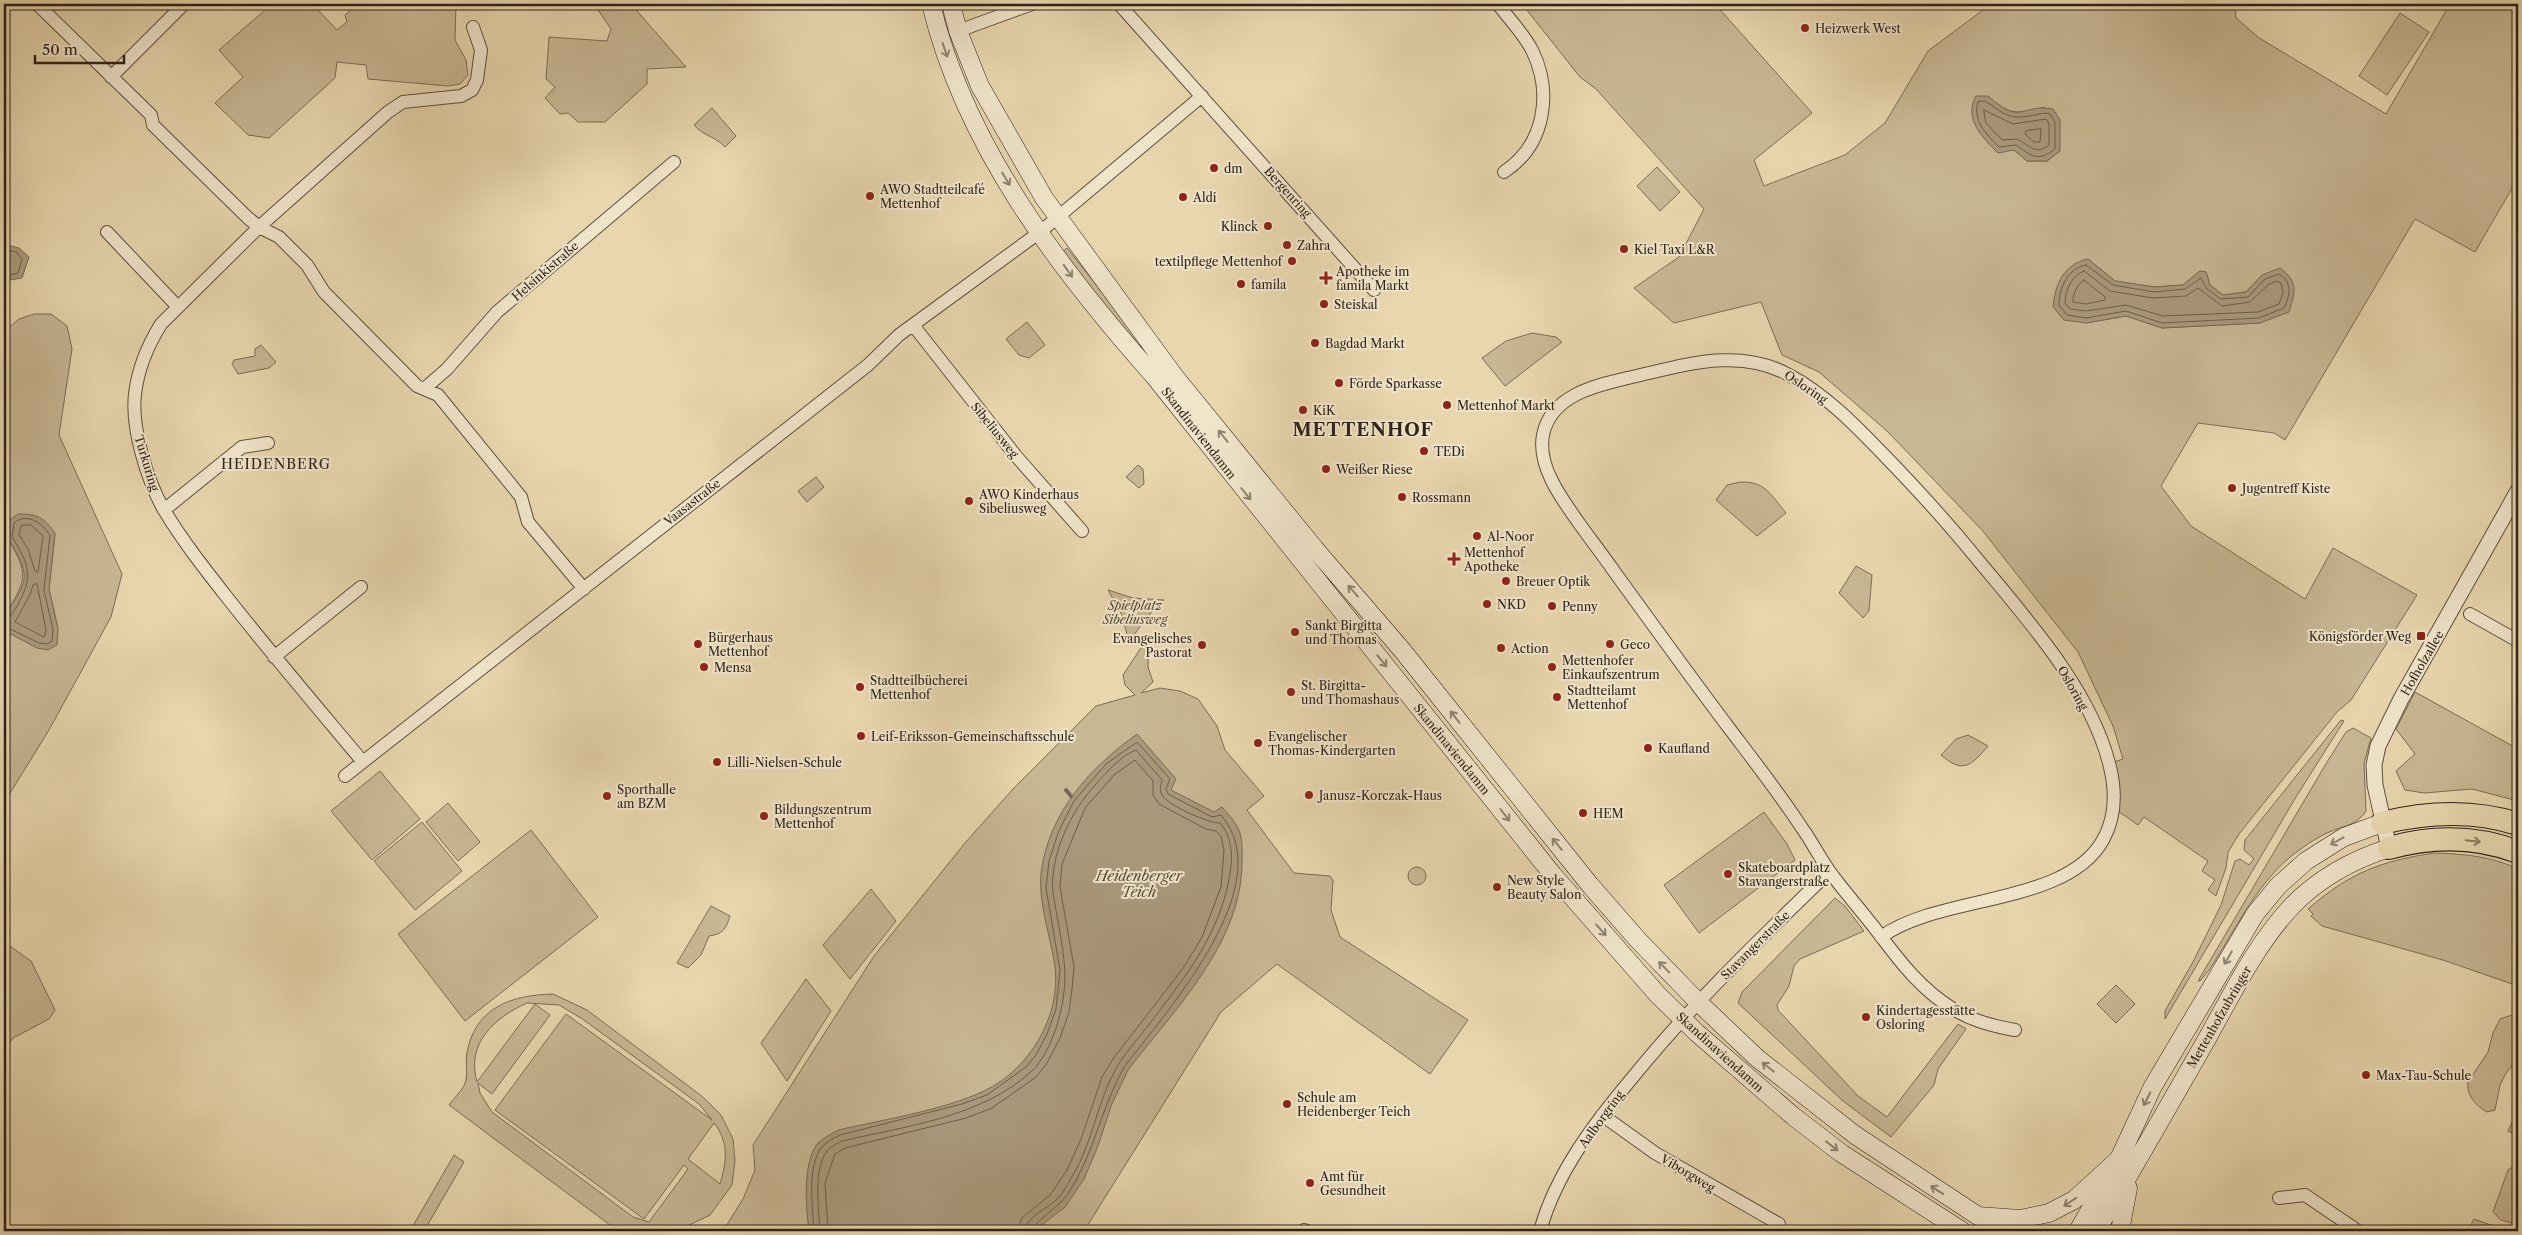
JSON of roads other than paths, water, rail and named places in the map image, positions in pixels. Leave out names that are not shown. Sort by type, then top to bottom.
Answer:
[{"type":"highway","points":[[2382,823],[2419,816],[2450,814],[2480,816],[2518,824]]},
{"type":"highway","points":[[2388,848],[2427,840],[2450,839],[2492,844],[2518,852]]},
{"type":"main road","name":"Skandinaviendamm","points":[[931,4],[950,68],[969,112],[1004,176],[1040,232],[1094,308],[1154,376],[1553,875],[1682,1019],[1744,1075],[1841,1153],[1962,1231]]},
{"type":"main road","name":"Skandinaviendamm","points":[[951,4],[958,31],[980,86],[1057,217],[1176,377],[1287,516],[1397,643],[1603,899],[1698,1002],[1757,1058],[1848,1130],[1978,1216],[2020,1219],[2049,1214],[2074,1200],[2126,1163]]},
{"type":"main road","name":"Mettenhofzubringer","points":[[2096,1231],[2126,1163],[2152,1088],[2239,939],[2266,900],[2292,873],[2320,852],[2344,837],[2382,823]]},
{"type":"main road","name":"Mettenhofzubringer","points":[[2126,1163],[2277,923],[2292,905],[2323,879],[2348,864],[2388,848]]},
{"type":"main road","points":[[2078,1231],[2126,1163]]},
{"type":"main road","points":[[2120,1231],[2126,1163]]},
{"type":"street","points":[[37,4],[151,115],[153,125],[157,129],[259,227],[279,237],[307,265],[324,292],[417,386],[438,395],[521,497],[528,522],[584,588]]},
{"type":"street","points":[[111,78],[184,4]]},
{"type":"street","points":[[958,31],[1032,4]]},
{"type":"street","name":"Bergenring","points":[[1119,4],[1374,290]]},
{"type":"street","points":[[1498,4],[1531,48],[1542,75],[1544,98],[1542,118],[1534,140],[1522,158],[1504,172]]},
{"type":"street","points":[[259,227],[403,102],[461,96],[472,90],[478,80],[481,50],[473,27]]},
{"type":"street","points":[[1040,232],[1202,96]]},
{"type":"street","name":"Helsinkistraße","points":[[424,389],[447,369],[497,312],[674,162]]},
{"type":"street","name":"Turkuring","points":[[259,227],[177,306],[161,324],[150,341],[140,369],[135,395],[137,432],[148,469],[164,510],[196,558],[274,657],[363,762]]},
{"type":"street","points":[[107,232],[177,306]]},
{"type":"street","name":"Vaasastraße","points":[[345,776],[868,364],[913,325],[1040,232]]},
{"type":"street","name":"Sibeliusweg","points":[[913,325],[1016,456],[1082,531]]},
{"type":"street","name":"Osloring","points":[[1881,936],[1908,921],[2056,880],[2077,868],[2099,846],[2112,818],[2114,790],[2106,754],[2074,684],[2029,622],[1944,517],[1860,430],[1830,403],[1794,377],[1764,364],[1747,360],[1704,361],[1606,383],[1573,396],[1557,407],[1549,418],[1543,432],[1541,452],[1553,483],[1672,652],[1787,806],[1830,872],[1906,970],[1950,1007],[1982,1023],[2015,1030]]},
{"type":"street","name":"Turkuring","points":[[164,510],[242,447],[268,443]]},
{"type":"street","name":"Hofholzallee","points":[[2388,848],[2382,823],[2374,766],[2381,737],[2518,491]]},
{"type":"street","points":[[274,657],[361,587]]},
{"type":"street","points":[[2470,614],[2518,641]]},
{"type":"street","name":"Stavangerstraße","points":[[1682,1019],[1830,872]]},
{"type":"street","name":"Aalborgring","points":[[1540,1231],[1558,1187],[1602,1115],[1682,1019]]},
{"type":"street","name":"Viborgweg","points":[[1602,1115],[1654,1153],[1779,1224]]},
{"type":"street","points":[[2279,1198],[2305,1195],[2358,1231]]},
{"type":"street","name":"Skandinaviendamm","points":[[1978,1216],[2004,1231]]},
{"type":"water","points":[[1976,96],[1988,96],[1999,105],[2015,112],[2042,108],[2053,109],[2060,120],[2060,151],[2047,161],[2027,161],[2014,150],[1998,153],[1976,128],[1972,112]]},
{"type":"water","points":[[4,244],[19,248],[29,257],[22,278],[4,281]]},
{"type":"water","points":[[2088,259],[2115,281],[2154,287],[2183,285],[2200,271],[2206,272],[2210,285],[2223,295],[2246,292],[2262,275],[2280,268],[2293,283],[2293,299],[2289,312],[2260,323],[2162,328],[2126,316],[2086,323],[2064,320],[2053,307],[2056,290],[2067,270],[2073,265]]},
{"type":"water","points":[[18,514],[40,518],[55,533],[49,589],[58,629],[57,645],[48,650],[37,648],[5,631],[4,623],[6,616],[24,581],[21,563],[7,538],[10,520]]},
{"type":"water","name":"Heidenberger Teich","points":[[1137,734],[1176,779],[1171,790],[1214,812],[1222,807],[1236,825],[1241,836],[1242,849],[1239,892],[1231,920],[1218,948],[1202,974],[1128,1070],[1111,1106],[1098,1146],[1084,1179],[1065,1207],[1034,1231],[809,1231],[806,1198],[807,1173],[813,1151],[820,1141],[838,1130],[951,1104],[984,1091],[1000,1082],[1015,1070],[1039,1040],[1053,1005],[1056,986],[1055,967],[1041,896],[1041,873],[1045,851],[1062,811],[1074,793],[1103,761]]},
{"type":"waterway","points":[[1066,790],[1071,796]]},
{"type":"place","name":"Heizwerk West","points":[[1805,28]]},
{"type":"place","name":"dm","points":[[1214,168]]},
{"type":"place","name":"AWO Stadtteilcafé Mettenhof","points":[[870,196]]},
{"type":"place","name":"Aldi","points":[[1183,197]]},
{"type":"place","name":"Klinck","points":[[1268,226]]},
{"type":"place","name":"Zahra","points":[[1287,245]]},
{"type":"place","name":"Kiel Taxi L&R","points":[[1624,249]]},
{"type":"place","name":"textilpflege Mettenhof","points":[[1292,261]]},
{"type":"place","name":"Apotheke im famila Markt","points":[[1326,278]]},
{"type":"place","name":"famila","points":[[1241,284]]},
{"type":"place","name":"Steiskal","points":[[1324,304]]},
{"type":"place","name":"Bagdad Markt","points":[[1315,343]]},
{"type":"place","name":"Förde Sparkasse","points":[[1339,383]]},
{"type":"place","name":"Mettenhof Markt","points":[[1447,405]]},
{"type":"place","name":"KiK","points":[[1303,410]]},
{"type":"place","name":"TEDi","points":[[1424,451]]},
{"type":"place","name":"Weißer Riese","points":[[1326,469]]},
{"type":"place","name":"Jugentreff Kiste","points":[[2232,488]]},
{"type":"place","name":"Rossmann","points":[[1402,497]]},
{"type":"place","name":"AWO Kinderhaus Sibeliusweg","points":[[969,501]]},
{"type":"place","name":"Al-Noor","points":[[1477,536]]},
{"type":"place","name":"Mettenhof Apotheke","points":[[1454,559]]},
{"type":"place","name":"Breuer Optik","points":[[1506,581]]},
{"type":"place","name":"NKD","points":[[1487,604]]},
{"type":"place","name":"Penny","points":[[1552,606]]},
{"type":"place","name":"Sankt Birgitta und Thomas","points":[[1295,632]]},
{"type":"place","name":"Königsförder Weg","points":[[2421,636]]},
{"type":"place","name":"Bürgerhaus Mettenhof","points":[[698,644]]},
{"type":"place","name":"Geco","points":[[1610,644]]},
{"type":"place","name":"Evangelisches Pastorat","points":[[1202,645]]},
{"type":"place","name":"Action","points":[[1501,648]]},
{"type":"place","name":"Mensa","points":[[704,667]]},
{"type":"place","name":"Mettenhofer Einkaufszentrum","points":[[1552,667]]},
{"type":"place","name":"Stadtteilbücherei Mettenhof","points":[[860,687]]},
{"type":"place","name":"St. Birgitta- und Thomashaus","points":[[1291,692]]},
{"type":"place","name":"Stadtteilamt Mettenhof","points":[[1557,697]]},
{"type":"place","name":"Leif-Eriksson-Gemeinschaftsschule","points":[[861,736]]},
{"type":"place","name":"Evangelischer Thomas-Kindergarten","points":[[1258,743]]},
{"type":"place","name":"Kaufland","points":[[1648,748]]},
{"type":"place","name":"Lilli-Nielsen-Schule","points":[[717,762]]},
{"type":"place","name":"Janusz-Korczak-Haus","points":[[1309,795]]},
{"type":"place","name":"Sporthalle am BZM","points":[[607,796]]},
{"type":"place","name":"HEM","points":[[1583,813]]},
{"type":"place","name":"Bildungszentrum Mettenhof","points":[[764,816]]},
{"type":"place","name":"Skateboardplatz Stavangerstraße","points":[[1728,874]]},
{"type":"place","name":"New Style Beauty Salon","points":[[1497,887]]},
{"type":"place","name":"Kindertagesstätte Osloring","points":[[1866,1017]]},
{"type":"place","name":"Max-Tau-Schule","points":[[2366,1075]]},
{"type":"place","name":"Schule am Heidenberger Teich","points":[[1287,1104]]},
{"type":"place","name":"Amt für Gesundheit","points":[[1310,1183]]},
{"type":"district","name":"METTENHOF","points":[[1363,430]]},
{"type":"district","name":"HEIDENBERG","points":[[276,464]]},
{"type":"park label","name":"Spielplatz Sibeliusweg","points":[[1135,612]]}]
